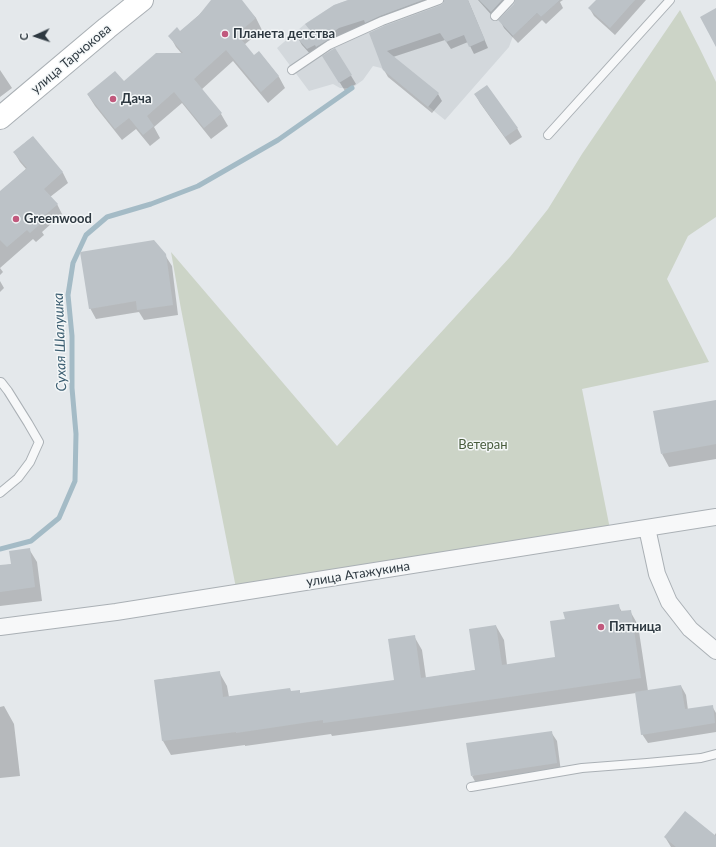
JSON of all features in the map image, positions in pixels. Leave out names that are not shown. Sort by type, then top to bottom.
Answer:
[{"type":"main road","name":"улица Тарчокова","points":[[0,118],[142,0]]},
{"type":"street","name":"улица Атажукина","points":[[0,627],[116,612],[716,517]]},
{"type":"street","points":[[646,528],[657,574],[669,602],[690,629],[716,651]]},
{"type":"lane","points":[[292,70],[329,45],[382,22],[439,0]]},
{"type":"lane","points":[[494,16],[510,0]]},
{"type":"lane","points":[[548,135],[670,0]]},
{"type":"lane","points":[[0,382],[8,391],[39,442],[30,462],[18,478],[0,492]]},
{"type":"lane","points":[[471,787],[582,768],[701,758],[716,754]]},
{"type":"shaded area","points":[[348,0],[560,0],[541,17],[537,13],[513,36],[509,47],[445,120],[381,68],[373,66],[363,80],[352,88],[340,88],[333,84],[309,91],[277,48],[305,24],[334,5]]},
{"type":"green space","name":"Ветеран","points":[[680,10],[716,82],[716,217],[688,236],[667,279],[709,362],[582,389],[611,534],[237,593],[171,252],[337,446],[510,257],[548,209],[582,154]]},
{"type":"building","points":[[211,0],[242,0],[256,18],[237,34],[254,55],[259,51],[279,76],[261,92],[226,50],[194,79],[222,113],[204,128],[174,92],[147,116],[154,126],[143,135],[129,118],[115,129],[87,94],[115,71],[124,81],[156,53],[183,53],[168,36],[177,27],[180,31],[199,15]]},
{"type":"building","points":[[348,0],[423,0],[365,23],[364,20],[339,28],[328,36],[330,39],[316,47],[315,45],[307,49],[297,38],[309,29],[305,24],[334,5]]},
{"type":"building","points":[[444,0],[468,0],[485,40],[469,47],[464,35],[446,42],[440,33],[387,51],[439,93],[428,107],[383,70],[369,33],[441,5]]},
{"type":"building","points":[[479,0],[502,0],[491,12]]},
{"type":"building","points":[[515,0],[560,0],[541,17],[537,13],[513,36],[498,20],[514,4]]},
{"type":"building","points":[[596,0],[635,0],[610,28],[588,8]]},
{"type":"building","points":[[716,8],[716,47],[700,17]]},
{"type":"building","points":[[335,48],[352,75],[339,83],[322,56]]},
{"type":"building","points":[[487,85],[518,128],[505,137],[474,94]]},
{"type":"building","points":[[33,136],[63,172],[44,189],[58,204],[37,222],[39,225],[30,233],[27,230],[7,247],[0,240],[0,191],[27,168],[13,152]]},
{"type":"building","points":[[154,240],[166,254],[173,305],[137,310],[136,301],[89,309],[80,252]]},
{"type":"building","points":[[716,400],[716,444],[661,454],[653,411]]},
{"type":"building","points":[[30,548],[35,587],[0,592],[0,565],[11,564],[9,551]]},
{"type":"building","points":[[619,604],[620,611],[631,610],[641,678],[323,723],[323,720],[236,733],[162,741],[154,680],[220,671],[223,697],[290,688],[291,691],[300,690],[300,693],[394,680],[388,639],[415,635],[421,678],[475,670],[469,629],[496,625],[502,665],[555,657],[550,621],[565,619],[563,612]]},
{"type":"building","points":[[681,685],[685,709],[713,705],[715,723],[641,735],[635,692]]},
{"type":"building","points":[[552,731],[557,763],[471,776],[466,743]]},
{"type":"building","points":[[685,811],[716,836],[716,847],[676,847],[664,837]]},
{"type":"waterway","name":"Сухая Шалушка","points":[[0,549],[31,541],[59,518],[75,481],[76,434],[72,388],[72,336],[68,295],[73,263],[86,235],[107,217],[151,204],[198,186],[278,140],[352,88]]},
{"type":"place","name":"Планета детства","points":[[225,34]]},
{"type":"place","name":"Дача","points":[[113,99]]},
{"type":"place","name":"Greenwood","points":[[16,219]]},
{"type":"place","name":"Пятница","points":[[601,627]]}]
